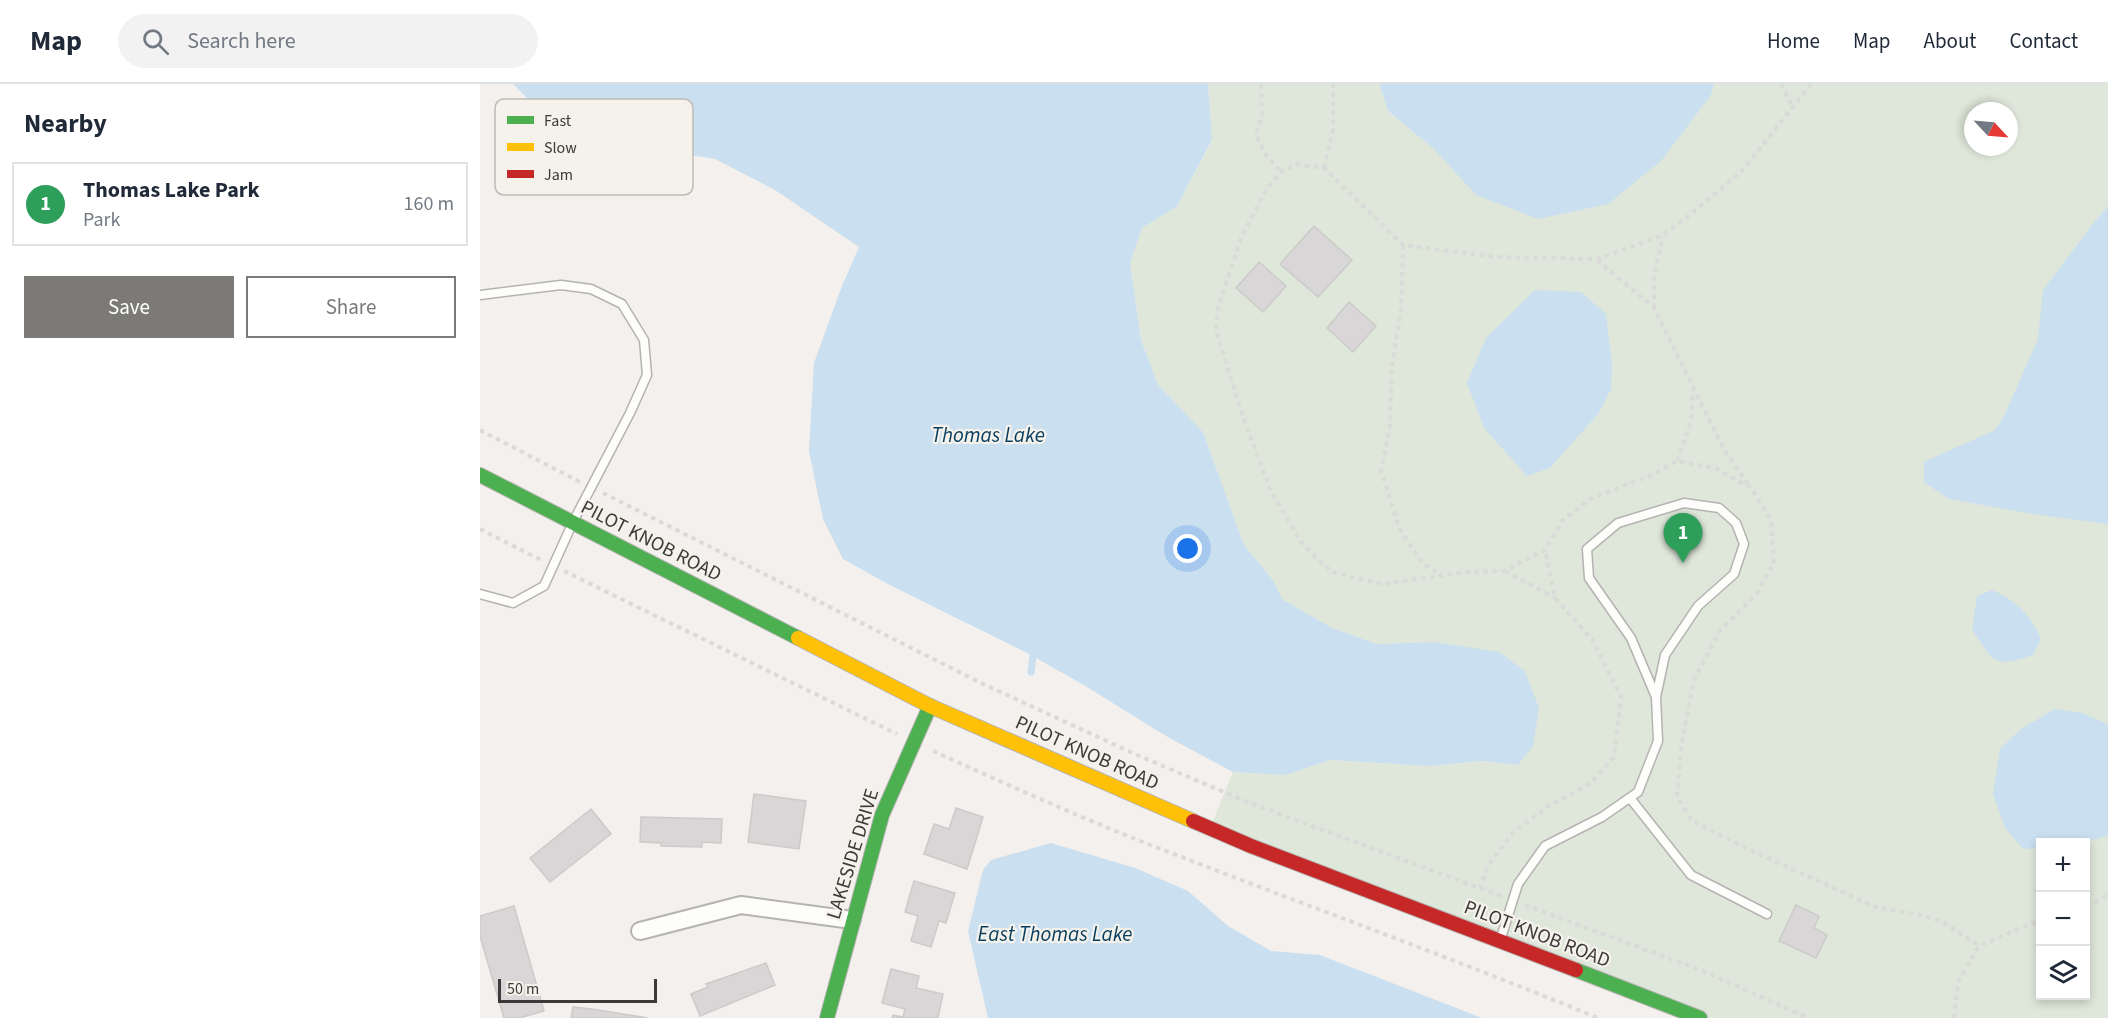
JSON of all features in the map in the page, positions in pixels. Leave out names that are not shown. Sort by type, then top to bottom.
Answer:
[{"type":"main road","name":"PILOT KNOB ROAD","points":[[480,475],[930,706],[1251,846],[1701,1018]]},
{"type":"main road","name":"LAKESIDE DRIVE","points":[[827,1018],[882,815],[930,706]]},
{"type":"street","points":[[640,931],[741,905],[852,920]]},
{"type":"lane","points":[[480,295],[561,285],[591,289],[622,304],[644,340],[647,375],[630,413],[573,522],[544,586],[513,603],[480,594]]},
{"type":"lane","points":[[1500,941],[1518,884],[1545,846],[1602,817],[1638,792],[1658,741],[1656,697],[1665,656],[1698,606],[1734,573],[1744,544],[1736,523],[1719,508],[1684,503],[1629,520],[1618,524],[1587,549],[1589,578],[1631,638],[1656,697]]},
{"type":"lane","points":[[1630,798],[1691,875],[1767,914]]},
{"type":"path","points":[[1261,84],[1262,114],[1256,135],[1266,155],[1281,172]]},
{"type":"path","points":[[1324,168],[1334,130],[1333,84]]},
{"type":"path","points":[[1781,84],[1792,106]]},
{"type":"path","points":[[1750,488],[1715,468],[1677,462],[1649,476],[1590,499],[1563,520],[1545,550],[1504,571],[1466,572],[1382,584],[1332,572],[1303,545],[1270,490],[1240,411],[1216,330],[1218,308],[1241,238],[1266,190],[1281,172],[1296,164],[1324,168],[1403,245],[1497,257],[1596,259],[1663,235],[1742,171],[1810,84]]},
{"type":"path","points":[[1654,308],[1654,276],[1663,235]]},
{"type":"path","points":[[1403,245],[1401,311],[1392,364],[1390,426],[1381,470],[1399,528],[1423,564],[1444,576]]},
{"type":"path","points":[[1596,259],[1654,308],[1723,448],[1771,520],[1774,563],[1758,593],[1719,632],[1693,682],[1681,750],[1677,797],[1692,821],[1744,848],[1875,907],[1917,914],[1943,922],[1979,946]]},
{"type":"path","points":[[1677,462],[1691,422],[1693,386]]},
{"type":"path","points":[[480,430],[981,683],[1137,755],[1250,803],[1703,971],[1808,1018]]},
{"type":"path","points":[[480,529],[914,742],[1011,786],[1164,851],[1338,915],[1598,1018]]},
{"type":"path","points":[[1545,550],[1555,598]]},
{"type":"path","points":[[1480,889],[1488,866],[1514,831],[1549,806],[1591,783],[1614,757],[1621,697],[1592,639],[1555,598],[1504,571]]},
{"type":"path","points":[[2090,903],[2101,900],[2108,893]]},
{"type":"path","points":[[1954,1018],[1958,982],[1979,946],[2036,922]]},
{"type":"shaded area","points":[[1208,84],[1379,84],[1388,111],[1434,149],[1711,95],[1714,84],[2108,84],[2108,1018],[1700,1018],[1210,828],[1233,772],[1286,775],[1330,760],[1429,766],[1483,761],[1518,765],[1434,642],[1377,644],[1332,628],[1282,599],[1273,580],[1244,545],[1203,432],[1158,385],[1141,340],[1130,263],[1142,228],[1177,206],[1212,141]]},
{"type":"water","name":"Thomas Lake","points":[[513,84],[1208,84],[1212,140],[1177,206],[1142,228],[1130,263],[1141,340],[1158,385],[1203,432],[1244,545],[1273,580],[1282,599],[1332,628],[1377,644],[1434,642],[1499,652],[1525,671],[1539,708],[1533,746],[1518,765],[1483,761],[1429,766],[1330,760],[1286,775],[1233,772],[1166,736],[1029,654],[843,559],[823,519],[809,451],[814,363],[859,247],[775,190],[715,159],[693,155],[693,99],[528,99]]},
{"type":"water","points":[[1379,84],[1714,84],[1711,95],[1661,161],[1608,204],[1538,219],[1476,195],[1434,149],[1388,111]]},
{"type":"water","points":[[2108,207],[2108,524],[1949,499],[1924,482],[1924,462],[1995,430],[2004,416],[2038,339],[2043,290]]},
{"type":"water","points":[[1535,290],[1581,292],[1606,314],[1612,364],[1611,389],[1599,413],[1550,468],[1527,476],[1484,428],[1467,383],[1486,338]]},
{"type":"water","points":[[1992,590],[2009,598],[2032,622],[2041,638],[2033,655],[2010,661],[1996,660],[1972,630],[1977,596]]},
{"type":"water","points":[[2055,709],[2082,713],[2108,724],[2108,836],[2090,840],[2090,838],[2036,838],[2036,848],[2023,849],[2005,828],[1993,794],[2000,749],[2021,729]]},
{"type":"water","name":"East Thomas Lake","points":[[1051,843],[1135,868],[1188,891],[1228,926],[1271,951],[1320,955],[1482,1018],[988,1018],[968,931],[983,870],[991,860]]},
{"type":"building","points":[[1314,226],[1352,260],[1318,297],[1280,264]]},
{"type":"building","points":[[1259,262],[1286,286],[1263,312],[1236,288]]},
{"type":"building","points":[[1349,302],[1376,326],[1353,352],[1327,328]]},
{"type":"building","points":[[754,794],[806,801],[799,849],[748,842]]},
{"type":"building","points":[[956,808],[983,817],[967,869],[924,854],[934,824],[949,829]]},
{"type":"building","points":[[591,809],[611,834],[550,882],[530,858]]},
{"type":"building","points":[[641,817],[722,819],[721,843],[702,842],[702,847],[661,846],[661,843],[640,842]]},
{"type":"building","points":[[914,881],[955,893],[946,923],[939,921],[931,947],[911,941],[918,916],[905,912]]},
{"type":"building","points":[[1796,905],[1819,916],[1814,928],[1827,935],[1816,958],[1779,941]]},
{"type":"building","points":[[514,906],[544,1011],[519,1018],[504,1018],[480,936],[480,916]]},
{"type":"building","points":[[766,963],[775,985],[700,1016],[691,994],[708,987],[706,984]]},
{"type":"building","points":[[891,969],[919,976],[916,988],[943,994],[938,1018],[892,1018],[893,1015],[903,1017],[905,1009],[882,1003]]},
{"type":"building","points":[[573,1007],[592,1009],[648,1018],[571,1018]]},
{"type":"waterway","points":[[1031,672],[1034,648]]},
{"type":"traffic: fast","points":[[480,475],[798,638]]},
{"type":"traffic: fast","points":[[827,1018],[882,815],[930,706]]},
{"type":"traffic: fast","points":[[1576,970],[1700,1018]]},
{"type":"traffic: slow","points":[[798,638],[930,706],[1193,821]]},
{"type":"traffic: jam","points":[[1193,821],[1251,846],[1576,970]]},
{"type":"place","name":"Thomas Lake Park","points":[[1683,563]]}]
